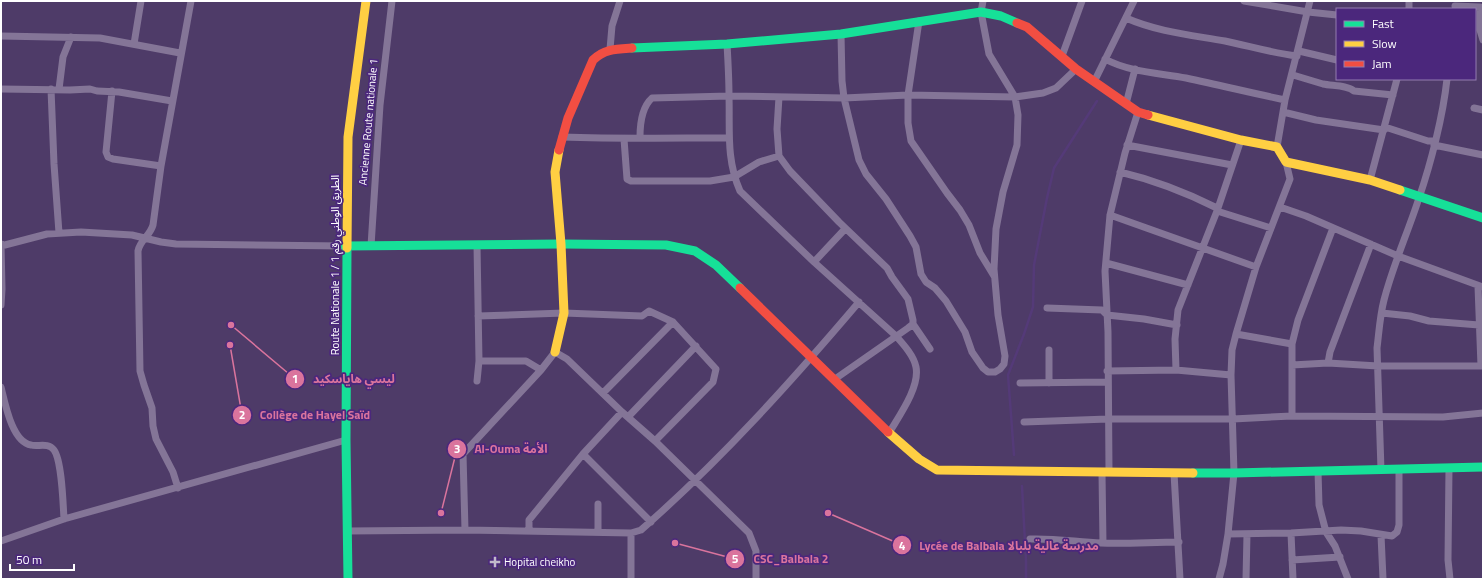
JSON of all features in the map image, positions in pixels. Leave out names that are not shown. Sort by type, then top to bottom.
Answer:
[{"type":"main road","name":"Route Nationale 1 / الطريق الوطني رقم 1","points":[[348,579],[346,246],[348,137],[366,1]]},
{"type":"main road","points":[[555,352],[564,313],[561,244],[555,172],[562,137],[580,89],[593,60],[599,54],[610,49],[727,44],[841,34],[981,12],[1001,16],[1016,21],[1027,27],[1076,69],[1138,112],[1241,140],[1277,147],[1286,162],[1370,180],[1483,218]]},
{"type":"main road","points":[[346,246],[561,244],[666,245],[695,251],[716,265],[889,433],[919,459],[937,470],[1234,473],[1483,467]]},
{"type":"street","points":[[134,44],[141,1]]},
{"type":"street","points":[[178,488],[173,472],[156,440],[153,426],[152,408],[140,371],[138,250],[142,242],[150,234],[153,226],[161,166],[190,1]]},
{"type":"street","name":"Ancienne Route nationale 1","points":[[371,246],[380,104],[392,1]]},
{"type":"street","points":[[610,49],[612,26],[620,1]]},
{"type":"street","points":[[841,34],[842,81],[844,98],[859,160],[866,174],[886,199],[910,236],[916,247],[921,274],[926,282],[935,288],[946,301],[965,332],[972,352],[983,368],[988,372],[994,372],[1000,369],[1004,364],[1005,356],[998,315],[995,278],[996,228],[1003,192],[1017,145],[1018,115],[1015,97],[989,54],[981,12],[983,1]]},
{"type":"street","points":[[1062,56],[1082,1]]},
{"type":"street","points":[[1094,82],[1134,1]]},
{"type":"street","points":[[1244,1],[1336,16]]},
{"type":"street","points":[[1277,147],[1285,100],[1298,54],[1310,1]]},
{"type":"street","points":[[1455,5],[1480,7],[1480,30],[1483,40]]},
{"type":"street","points":[[1126,18],[1142,25],[1163,31],[1226,42],[1274,53],[1298,54],[1336,60]]},
{"type":"street","points":[[919,22],[908,95],[908,123],[911,141],[960,210],[969,225],[980,253],[995,278]]},
{"type":"street","points":[[1,36],[100,38],[180,53]]},
{"type":"street","points":[[59,90],[63,57],[71,37]]},
{"type":"street","points":[[727,44],[729,96],[728,138],[734,177],[740,191],[814,262],[896,336],[906,347],[916,366],[917,375],[909,400],[889,433]]},
{"type":"street","points":[[1105,59],[1118,66],[1186,78],[1285,100]]},
{"type":"street","points":[[640,137],[640,126],[646,106],[652,98],[729,96],[844,98],[908,95],[1015,97],[1043,93],[1056,88],[1076,69]]},
{"type":"street","points":[[1126,104],[1135,69]]},
{"type":"street","points":[[1292,75],[1324,84],[1352,89],[1354,91],[1393,95]]},
{"type":"street","points":[[1370,180],[1397,80]]},
{"type":"street","points":[[1381,470],[1377,348],[1384,299],[1420,197],[1434,143],[1447,80]]},
{"type":"street","points":[[1,89],[90,89],[97,91],[112,91],[172,101]]},
{"type":"street","points":[[51,90],[59,233]]},
{"type":"street","points":[[112,91],[106,152],[108,157],[161,166]]},
{"type":"street","points":[[779,97],[777,129],[779,156],[790,171],[845,229],[887,268],[908,299],[913,324],[930,349]]},
{"type":"street","points":[[1474,108],[1483,110]]},
{"type":"street","points":[[1103,543],[1108,419],[1106,262],[1110,215],[1127,145],[1138,112]]},
{"type":"street","points":[[1283,112],[1316,120],[1384,128],[1434,143],[1483,155]]},
{"type":"street","points":[[562,137],[624,139],[640,137],[728,138]]},
{"type":"street","points":[[624,139],[627,179],[631,181],[710,181],[734,177],[758,162],[779,156]]},
{"type":"street","points":[[1176,370],[1175,339],[1178,310],[1217,211],[1241,140]]},
{"type":"street","points":[[1127,145],[1232,165]]},
{"type":"street","points":[[1219,579],[1228,534],[1234,473],[1231,375],[1232,350],[1256,267],[1290,179],[1286,162]]},
{"type":"street","points":[[1120,172],[1172,187],[1217,208],[1217,211],[1271,228]]},
{"type":"street","points":[[1280,207],[1398,256],[1481,286],[1479,325],[1482,366],[1378,366],[1328,363],[1292,364]]},
{"type":"street","points":[[1110,215],[1256,267]]},
{"type":"street","points":[[1292,416],[1292,344],[1298,320],[1333,228]]},
{"type":"street","points":[[814,262],[845,229]]},
{"type":"street","points":[[1,305],[1,245],[47,234],[81,232],[117,234],[176,244],[346,246]]},
{"type":"street","points":[[1328,363],[1330,352],[1371,244]]},
{"type":"street","points":[[477,245],[479,361],[477,381]]},
{"type":"street","points":[[1106,262],[1188,285]]},
{"type":"street","points":[[347,531],[465,530],[631,533],[641,530],[696,480],[811,358],[859,302]]},
{"type":"street","points":[[1046,308],[1102,310],[1107,315],[1144,319],[1176,325]]},
{"type":"street","points":[[478,316],[564,313],[642,316],[649,311],[673,322],[716,369],[713,382],[655,441]]},
{"type":"street","points":[[1382,313],[1410,316],[1429,321],[1479,325]]},
{"type":"street","points":[[602,393],[673,322]]},
{"type":"street","points":[[835,379],[913,324]]},
{"type":"street","points":[[1236,334],[1292,344]]},
{"type":"street","points":[[529,531],[529,520],[583,454],[696,346]]},
{"type":"street","points":[[1049,350],[1049,383]]},
{"type":"street","points":[[465,530],[464,454],[541,370],[555,352],[567,359],[625,415],[655,441],[749,533],[756,551],[756,579]]},
{"type":"street","points":[[479,361],[526,361],[541,370]]},
{"type":"street","points":[[1107,371],[1176,370],[1231,375]]},
{"type":"street","points":[[1020,383],[1107,382]]},
{"type":"street","points":[[1,388],[8,417],[19,438],[24,443],[31,446],[47,445],[53,449],[57,456],[60,469],[64,520]]},
{"type":"street","points":[[1024,422],[1108,419],[1233,419],[1292,416],[1443,418],[1483,413]]},
{"type":"street","points":[[1,540],[64,520],[346,440]]},
{"type":"street","points":[[583,454],[651,522]]},
{"type":"street","points":[[1449,468],[1448,560],[1450,579]]},
{"type":"street","points":[[1228,534],[1326,532],[1341,530],[1362,531],[1392,536],[1396,532],[1399,525],[1399,469]]},
{"type":"street","points":[[1318,471],[1319,505],[1326,532],[1335,546],[1348,579]]},
{"type":"street","points":[[1174,473],[1180,579]]},
{"type":"street","points":[[598,504],[598,532]]},
{"type":"street","points":[[631,533],[631,579]]},
{"type":"street","points":[[1291,533],[1293,579]]},
{"type":"street","points":[[1246,579],[1247,534]]},
{"type":"street","points":[[1381,535],[1383,579]]},
{"type":"street","points":[[1030,539],[1051,538],[1067,542],[1103,543],[1179,542]]},
{"type":"street","points":[[1292,560],[1340,557]]},
{"type":"waterway","points":[[1014,455],[1008,375],[1033,307],[1034,265],[1054,168],[1097,101]]},
{"type":"waterway","points":[[1022,486],[1026,579]]},
{"type":"traffic: fast","points":[[632,48],[727,44],[841,34],[981,12],[1001,16],[1017,23]]},
{"type":"traffic: fast","points":[[1400,190],[1483,218]]},
{"type":"traffic: fast","points":[[345,246],[561,244],[666,245],[695,251],[716,265],[740,288]]},
{"type":"traffic: fast","points":[[347,248],[346,440],[348,579]]},
{"type":"traffic: fast","points":[[1193,473],[1483,467]]},
{"type":"traffic: slow","points":[[347,248],[348,137],[366,1]]},
{"type":"traffic: slow","points":[[1148,115],[1241,140],[1277,147],[1286,162],[1370,180],[1400,190]]},
{"type":"traffic: slow","points":[[555,352],[564,313],[561,244],[555,172],[559,150]]},
{"type":"traffic: slow","points":[[888,432],[919,459],[937,470],[1193,473]]},
{"type":"traffic: jam","points":[[1017,23],[1027,27],[1076,69],[1138,112],[1148,115]]},
{"type":"traffic: jam","points":[[559,150],[568,118],[593,60],[597,56],[606,52],[616,49],[632,48]]},
{"type":"traffic: jam","points":[[740,288],[888,432]]},
{"type":"place","name":"ليسي هاياسكيد","points":[[231,325]]},
{"type":"place","name":"Collège de Hayel Saïd","points":[[230,345]]},
{"type":"place","name":"Al-Ouma الأمة","points":[[441,513]]},
{"type":"place","name":"Lycée de Balbala مدرسة عالية بلبالا","points":[[828,513]]},
{"type":"place","name":"CSC_Balbala 2","points":[[675,543]]},
{"type":"place","name":"Hopital cheikho","points":[[495,562]]}]
